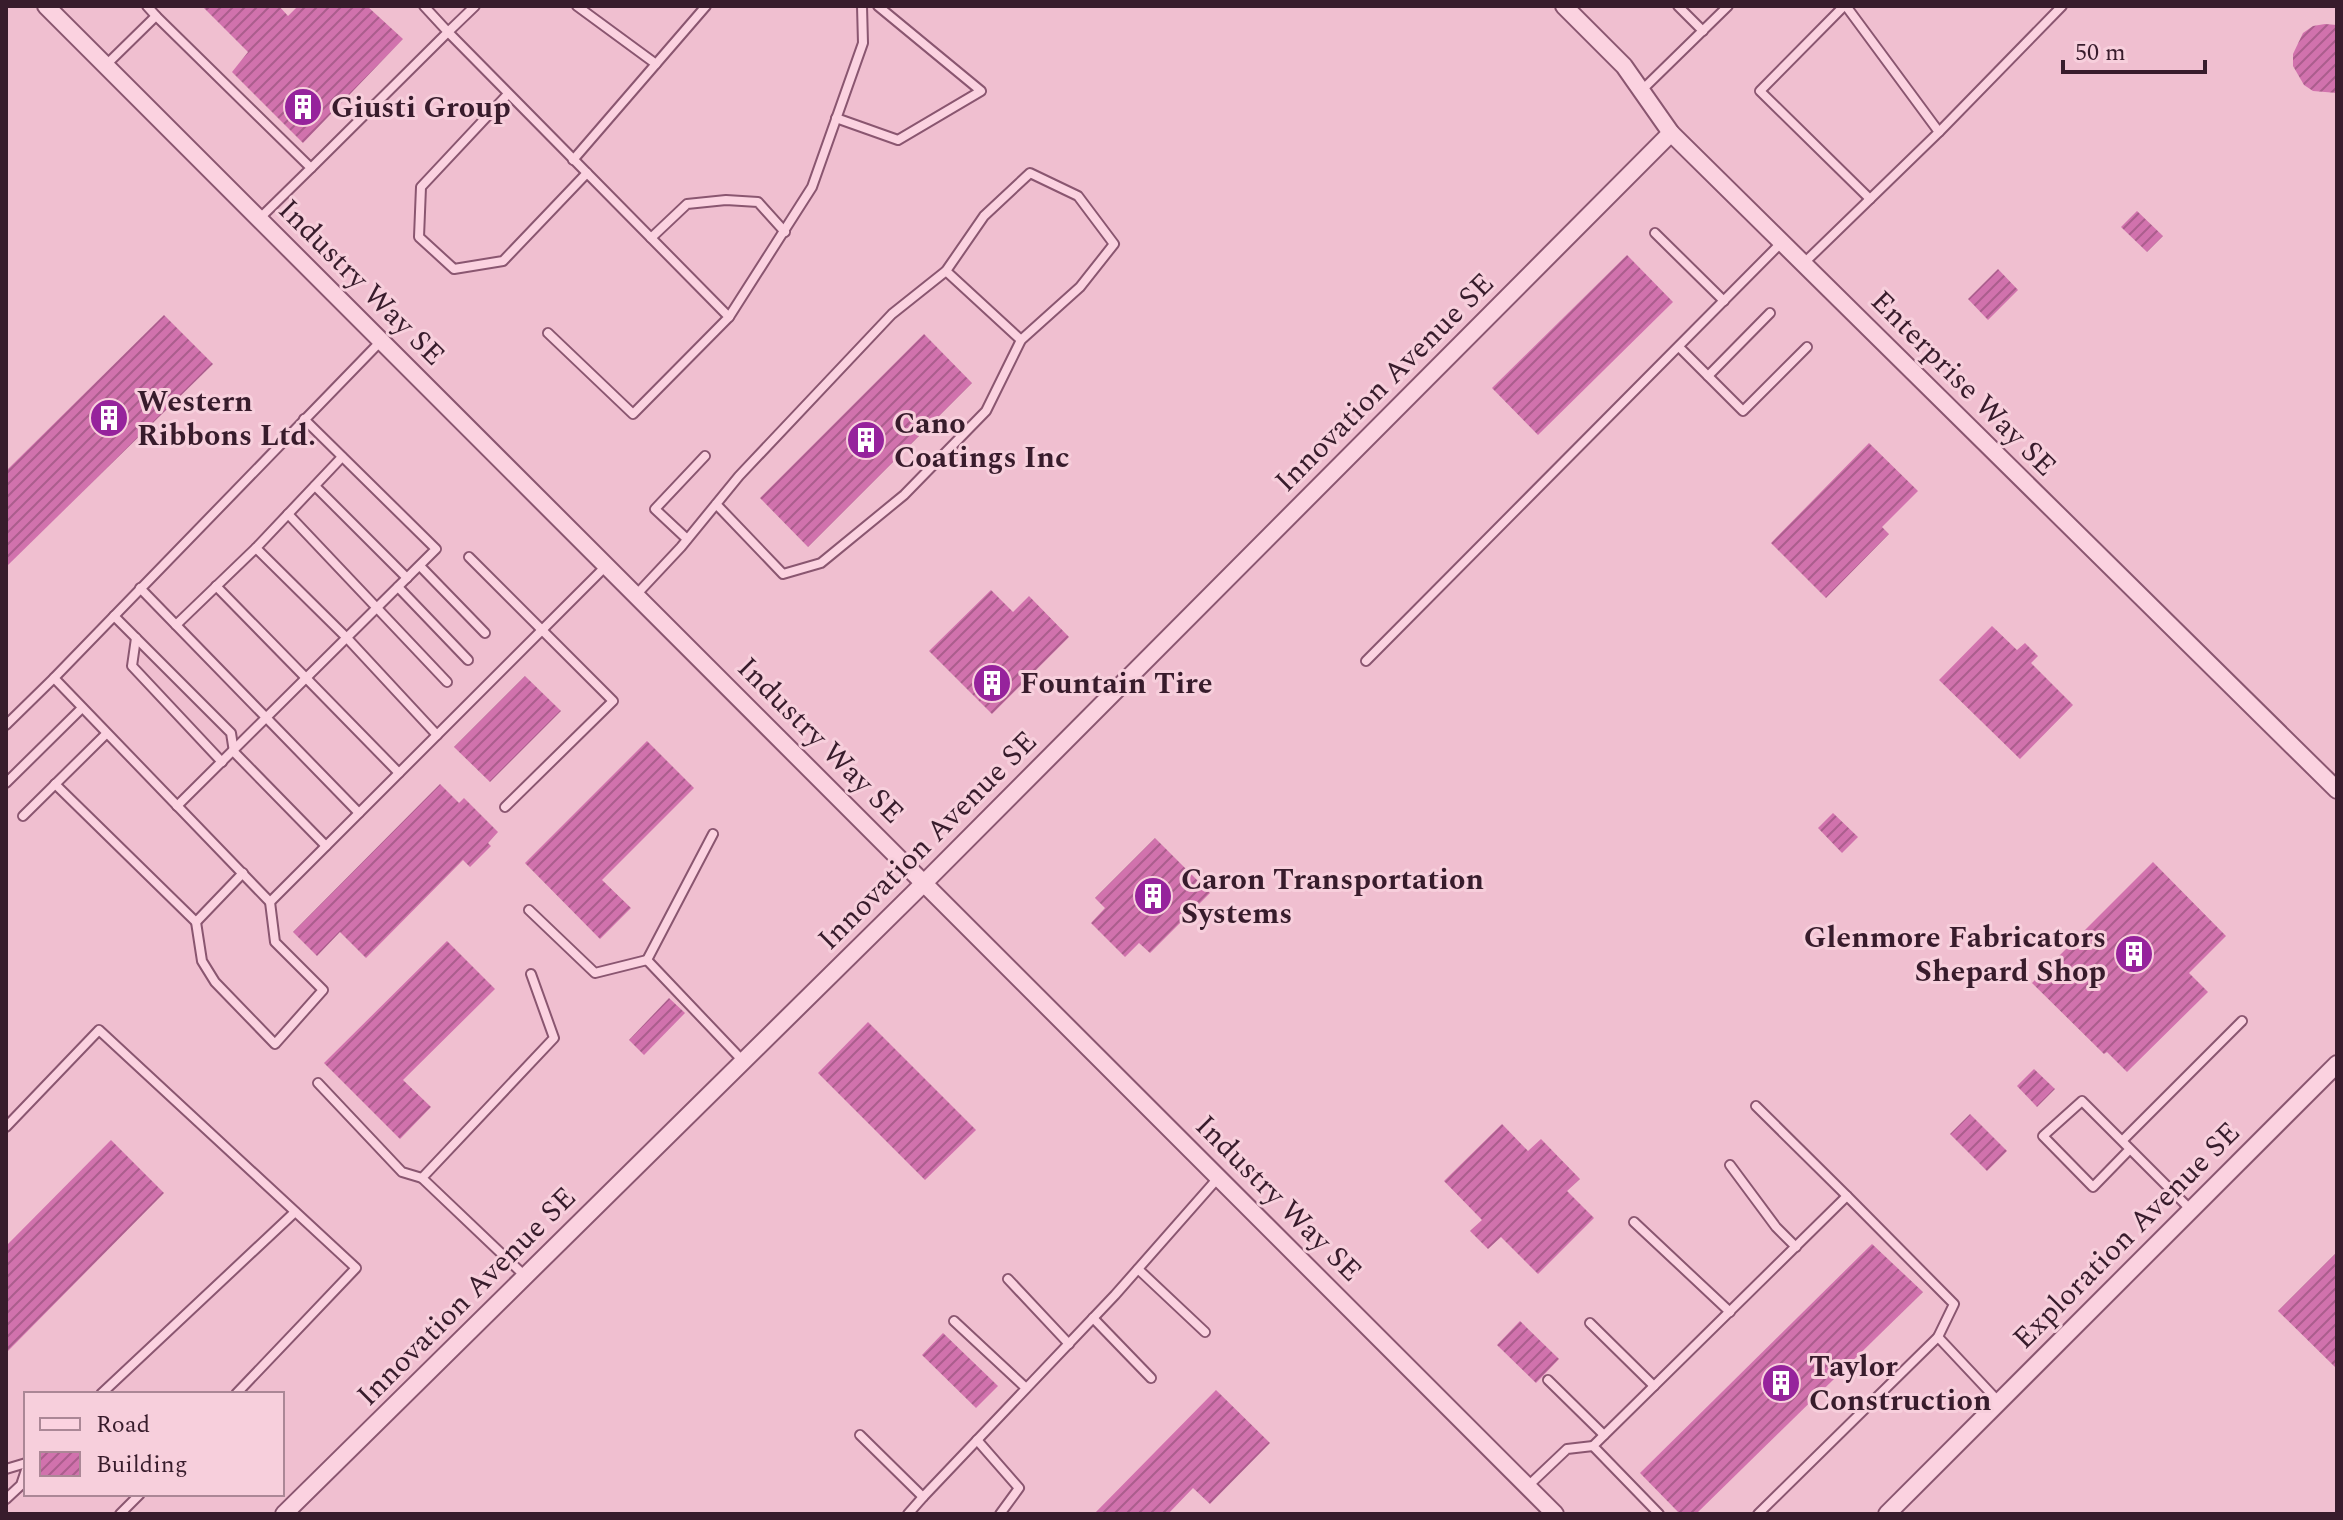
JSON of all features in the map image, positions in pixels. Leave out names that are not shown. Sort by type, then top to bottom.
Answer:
[{"type":"street","name":"Industry Way SE","points":[[46,6],[1555,1514]]},
{"type":"street","name":"Enterprise Way SE","points":[[1564,6],[1624,66],[1671,133],[2337,790]]},
{"type":"street","name":"Innovation Avenue SE","points":[[284,1514],[924,883],[1671,133]]},
{"type":"street","name":"Exploration Avenue SE","points":[[1887,1514],[2337,1064]]},
{"type":"lane","points":[[147,6],[311,168]]},
{"type":"lane","points":[[424,6],[729,317]]},
{"type":"lane","points":[[259,219],[475,6]]},
{"type":"lane","points":[[577,6],[656,64]]},
{"type":"lane","points":[[573,160],[706,6]]},
{"type":"lane","points":[[548,333],[633,414],[729,317],[812,187],[863,43],[862,6]]},
{"type":"lane","points":[[836,118],[898,140],[981,91],[878,6]]},
{"type":"lane","points":[[1678,6],[1703,31]]},
{"type":"lane","points":[[1641,91],[1728,6]]},
{"type":"lane","points":[[1870,199],[1760,91],[1845,6],[1939,132]]},
{"type":"lane","points":[[1803,264],[1939,132],[2062,6]]},
{"type":"lane","points":[[106,65],[156,16]]},
{"type":"lane","points":[[508,94],[421,187],[419,237],[454,269],[503,261],[587,173]]},
{"type":"lane","points":[[636,595],[739,476],[892,314],[946,271],[984,216],[1030,173],[1078,196],[1114,244],[1080,287],[1021,340],[986,411],[904,495],[821,563],[783,574],[716,504]]},
{"type":"lane","points":[[651,238],[687,204],[726,200],[758,202],[785,232]]},
{"type":"lane","points":[[1655,233],[1724,301]]},
{"type":"lane","points":[[1366,661],[1782,242]]},
{"type":"lane","points":[[946,271],[1021,340]]},
{"type":"lane","points":[[1708,376],[1770,313]]},
{"type":"lane","points":[[6,725],[381,341]]},
{"type":"lane","points":[[1679,347],[1743,411],[1807,347]]},
{"type":"lane","points":[[177,806],[436,549],[304,419]]},
{"type":"lane","points":[[687,539],[655,509],[705,456]]},
{"type":"lane","points":[[176,625],[256,548],[342,457]]},
{"type":"lane","points":[[315,486],[407,578]]},
{"type":"lane","points":[[288,514],[447,682]]},
{"type":"lane","points":[[256,548],[347,638],[437,735]]},
{"type":"lane","points":[[469,557],[613,701],[505,807]]},
{"type":"lane","points":[[420,566],[485,633]]},
{"type":"lane","points":[[270,902],[606,566]]},
{"type":"lane","points":[[216,586],[399,773]]},
{"type":"lane","points":[[398,587],[468,660]]},
{"type":"lane","points":[[140,588],[359,813]]},
{"type":"lane","points":[[114,616],[231,733],[234,752],[326,846]]},
{"type":"lane","points":[[136,638],[132,666],[222,762]]},
{"type":"lane","points":[[54,678],[270,902],[275,942],[323,990],[275,1044],[215,982],[202,961],[196,922],[55,784]]},
{"type":"lane","points":[[6,783],[82,708]]},
{"type":"lane","points":[[23,816],[106,734]]},
{"type":"lane","points":[[529,910],[595,973],[647,960],[713,834]]},
{"type":"lane","points":[[196,922],[243,873]]},
{"type":"lane","points":[[647,960],[744,1062]]},
{"type":"lane","points":[[422,1178],[554,1038],[531,974]]},
{"type":"lane","points":[[2123,1140],[2242,1021]]},
{"type":"lane","points":[[6,1127],[99,1030],[356,1268],[238,1392]]},
{"type":"lane","points":[[318,1083],[402,1172],[422,1178],[526,1276]]},
{"type":"lane","points":[[2130,1149],[2093,1187],[2043,1136],[2082,1101],[2123,1140],[2191,1210]]},
{"type":"lane","points":[[1756,1106],[1954,1304],[1938,1337],[1758,1514]]},
{"type":"lane","points":[[1730,1165],[1776,1227],[1796,1247]]},
{"type":"lane","points":[[908,1514],[1069,1344],[1219,1178]]},
{"type":"lane","points":[[1528,1486],[1567,1449],[1593,1446],[1847,1196]]},
{"type":"lane","points":[[103,1392],[295,1212]]},
{"type":"lane","points":[[1634,1222],[1730,1312]]},
{"type":"lane","points":[[1138,1269],[1205,1332]]},
{"type":"lane","points":[[1008,1279],[1069,1344]]},
{"type":"lane","points":[[1093,1318],[1151,1378]]},
{"type":"lane","points":[[954,1321],[1026,1388]]},
{"type":"lane","points":[[1590,1323],[1654,1386]]},
{"type":"lane","points":[[1938,1337],[2000,1402]]},
{"type":"lane","points":[[1548,1380],[1604,1435]]},
{"type":"lane","points":[[860,1435],[923,1497]]},
{"type":"lane","points":[[977,1440],[1019,1488],[1000,1514]]},
{"type":"lane","points":[[1593,1446],[1659,1514]]},
{"type":"lane","points":[[6,1499],[21,1485],[24,1476]]},
{"type":"lane","points":[[120,1514],[138,1496]]},
{"type":"building","name":"Giusti Group","points":[[202,6],[279,6],[288,16],[298,6],[367,6],[403,39],[303,143],[232,72],[248,52]]},
{"type":"building","points":[[2337,25],[2337,93],[2313,91],[2304,85],[2293,66],[2293,54],[2303,33],[2313,26]]},
{"type":"building","points":[[2137,211],[2163,236],[2147,252],[2121,227]]},
{"type":"building","points":[[1627,255],[1673,302],[1538,435],[1492,388]]},
{"type":"building","points":[[1998,269],[2018,290],[1988,320],[1968,299]]},
{"type":"building","name":"Western Ribbons Ltd.","points":[[164,315],[213,364],[6,567],[6,471]]},
{"type":"building","name":"Cano Coatings Inc","points":[[924,334],[972,383],[808,547],[760,498]]},
{"type":"building","points":[[1869,443],[1918,491],[1882,527],[1889,534],[1826,598],[1771,543]]},
{"type":"building","name":"Fountain Tire","points":[[991,590],[1013,612],[1029,596],[1069,637],[992,714],[929,651]]},
{"type":"building","points":[[1992,626],[2017,650],[2025,643],[2038,656],[2031,663],[2073,705],[2020,759],[1939,680]]},
{"type":"building","points":[[525,676],[561,711],[490,782],[454,747]]},
{"type":"building","points":[[647,741],[694,788],[602,880],[631,908],[600,939],[525,863]]},
{"type":"building","points":[[440,784],[459,803],[464,798],[498,832],[488,843],[491,846],[470,867],[463,860],[366,958],[340,932],[317,956],[293,932]]},
{"type":"building","points":[[1833,813],[1858,837],[1842,853],[1818,828]]},
{"type":"building","name":"Caron Transportation Systems","points":[[1155,838],[1210,893],[1150,953],[1139,943],[1125,957],[1091,923],[1105,908],[1095,898]]},
{"type":"building","name":"Glenmore Fabricators Shepard Shop","points":[[2153,862],[2226,936],[2189,973],[2208,992],[2127,1072],[2107,1052],[2104,1054],[2032,983]]},
{"type":"building","points":[[447,941],[495,989],[403,1080],[431,1107],[400,1139],[324,1063]]},
{"type":"building","points":[[669,998],[685,1013],[644,1055],[629,1040]]},
{"type":"building","points":[[868,1022],[976,1130],[925,1180],[818,1073]]},
{"type":"building","points":[[2034,1069],[2055,1089],[2037,1107],[2017,1086]]},
{"type":"building","points":[[1970,1114],[2007,1151],[1987,1171],[1950,1134]]},
{"type":"building","points":[[1502,1124],[1528,1151],[1541,1139],[1580,1179],[1567,1191],[1594,1218],[1538,1274],[1501,1237],[1488,1249],[1470,1231],[1482,1220],[1444,1181]]},
{"type":"building","points":[[111,1140],[164,1193],[6,1353],[6,1246]]},
{"type":"building","name":"Taylor Construction","points":[[1872,1244],[1923,1292],[1696,1514],[1680,1514],[1640,1473]]},
{"type":"building","points":[[2337,1252],[2337,1369],[2278,1311]]},
{"type":"building","points":[[1520,1321],[1559,1359],[1536,1383],[1497,1345]]},
{"type":"building","points":[[943,1333],[998,1386],[976,1408],[922,1355]]},
{"type":"building","points":[[1216,1390],[1270,1443],[1210,1504],[1193,1488],[1168,1514],[1094,1514]]},
{"type":"place","name":"Giusti Group","points":[[303,107]]},
{"type":"place","name":"Western Ribbons Ltd.","points":[[109,418]]},
{"type":"place","name":"Cano Coatings Inc","points":[[866,440]]},
{"type":"place","name":"Fountain Tire","points":[[992,683]]},
{"type":"place","name":"Caron Transportation Systems","points":[[1153,896]]},
{"type":"place","name":"Glenmore Fabricators Shepard Shop","points":[[2134,954]]},
{"type":"place","name":"Taylor Construction","points":[[1781,1383]]}]
